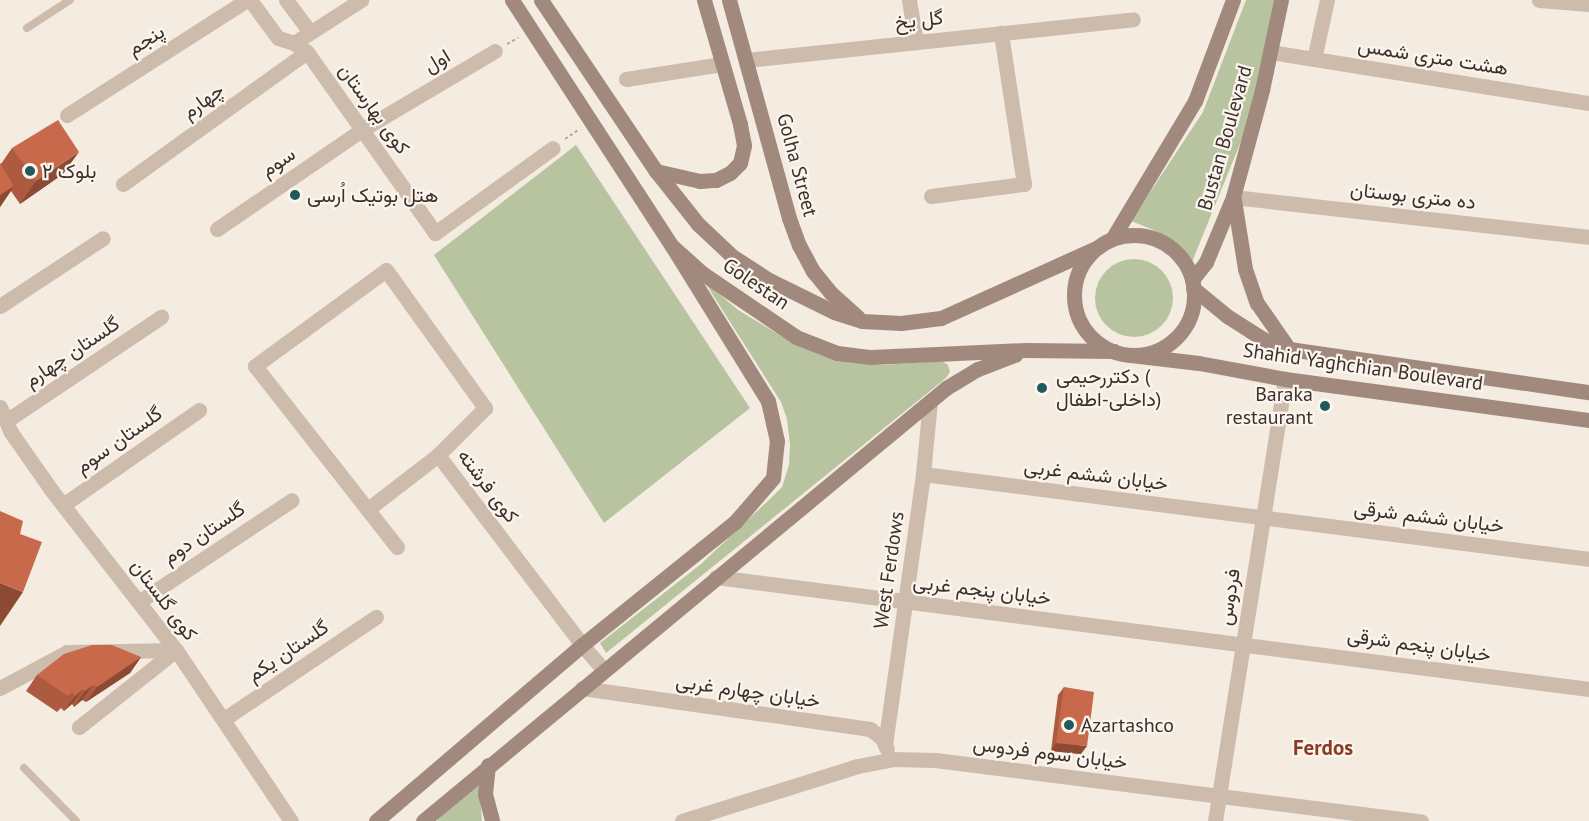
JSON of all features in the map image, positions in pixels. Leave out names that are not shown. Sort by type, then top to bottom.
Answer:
[{"type":"main road","name":"Golestan","points":[[512,0],[672,246],[702,273],[796,337],[837,353],[871,357],[1026,350],[1114,351]]},
{"type":"main road","name":"Golestan","points":[[541,0],[656,171],[698,224],[732,256],[769,280],[834,312],[862,321],[902,323],[941,318],[1096,248]]},
{"type":"main road","points":[[656,171],[700,181],[716,180],[730,173],[740,163],[744,145],[704,0]]},
{"type":"main road","name":"Golha Street","points":[[729,0],[789,218],[799,245],[813,271],[831,293],[862,321]]},
{"type":"main road","name":"Bustan Boulevard","points":[[1112,239],[1196,101],[1233,0]]},
{"type":"main road","name":"Bustan Boulevard","points":[[1193,284],[1206,262],[1233,197],[1281,0]]},
{"type":"main road","points":[[722,64],[746,60]]},
{"type":"main road","points":[[1233,197],[1245,269],[1257,303],[1289,349]]},
{"type":"main road","points":[[1136,236],[1161,242],[1175,251],[1186,265],[1193,284],[1193,305],[1187,322],[1178,336],[1148,353],[1131,355],[1114,351],[1098,343],[1085,330],[1077,314],[1073,296],[1076,278],[1083,262],[1096,248],[1112,239],[1136,236]]},
{"type":"main road","points":[[376,821],[582,645],[735,522],[773,478],[777,441],[768,401],[672,246]]},
{"type":"main road","name":"Shahid Yaghchian Boulevard","points":[[1193,284],[1227,316],[1263,339],[1289,349],[1589,392]]},
{"type":"main road","points":[[423,821],[930,401],[978,369],[1026,350]]},
{"type":"main road","name":"Shahid Yaghchian Boulevard","points":[[1131,355],[1199,363],[1285,379],[1589,420]]},
{"type":"main road","points":[[1488,406],[1493,378]]},
{"type":"main road","points":[[488,765],[485,794],[492,821]]},
{"type":"street","name":"کوی بهارستان","points":[[249,0],[278,38],[300,47],[363,129],[435,233],[553,147]]},
{"type":"street","name":"پنجم","points":[[67,114],[249,0]]},
{"type":"street","points":[[286,0],[310,32]]},
{"type":"street","points":[[300,47],[310,32],[362,0]]},
{"type":"street","points":[[909,0],[916,42]]},
{"type":"street","points":[[1314,59],[1327,0]]},
{"type":"street","points":[[1539,0],[1589,4]]},
{"type":"street","name":"گل یخ","points":[[746,60],[1133,19]]},
{"type":"street","points":[[931,196],[1024,184],[1000,33]]},
{"type":"street","name":"چهارم","points":[[123,184],[300,47]]},
{"type":"street","name":"اول","points":[[363,129],[495,51]]},
{"type":"street","name":"هشت متری شمس","points":[[1270,52],[1589,103]]},
{"type":"street","points":[[626,79],[722,64]]},
{"type":"street","name":"سوم","points":[[217,229],[363,129]]},
{"type":"street","name":"ده متری بوستان","points":[[1233,197],[1589,237]]},
{"type":"street","points":[[0,306],[104,238]]},
{"type":"street","name":"کوی فرشته","points":[[368,509],[255,366],[386,270],[485,408],[438,455],[582,645],[604,670]]},
{"type":"street","name":"گلستان چهارم","points":[[3,414],[161,317]]},
{"type":"street","name":"فردوس","points":[[1215,821],[1285,379]]},
{"type":"street","name":"West Ferdows","points":[[885,745],[923,474],[930,401]]},
{"type":"street","name":"گلستان سوم","points":[[63,505],[198,410]]},
{"type":"street","name":"کوی گلستان","points":[[3,414],[63,505],[176,650],[291,821]]},
{"type":"street","points":[[397,547],[368,509],[438,455]]},
{"type":"street","name":"خیابان ششم غربی","points":[[923,474],[1263,517]]},
{"type":"street","name":"گلستان دوم","points":[[140,601],[292,500]]},
{"type":"street","name":"خیابان ششم شرقی","points":[[1263,517],[1589,559]]},
{"type":"street","name":"خیابان پنجم غربی","points":[[716,577],[1243,643]]},
{"type":"street","name":"گلستان یکم","points":[[224,719],[376,617]]},
{"type":"street","name":"خیابان پنجم شرقی","points":[[1243,643],[1589,689]]},
{"type":"street","points":[[0,688],[67,652],[176,650]]},
{"type":"street","points":[[79,728],[176,650]]},
{"type":"street","name":"خیابان چهارم غربی","points":[[582,688],[870,729],[882,738],[893,759]]},
{"type":"street","name":"خیابان سوم فردوس","points":[[682,821],[858,766],[893,759],[935,760],[1421,821]]},
{"type":"lane","points":[[27,28],[70,0]]},
{"type":"lane","points":[[24,768],[75,821]]},
{"type":"path","points":[[495,51],[532,30]]},
{"type":"path","points":[[553,147],[591,122]]},
{"type":"green space","points":[[1246,0],[1274,0],[1259,77],[1244,134],[1192,262],[1178,244],[1156,231],[1131,221],[1203,112]]},
{"type":"green space","points":[[576,145],[750,408],[604,523],[434,255]]},
{"type":"green space","points":[[1134,259],[1149,262],[1162,270],[1170,283],[1173,298],[1170,313],[1162,326],[1149,334],[1134,337],[1119,334],[1106,326],[1098,313],[1095,298],[1098,283],[1106,270],[1119,262]]},
{"type":"green space","points":[[704,281],[738,310],[783,337],[821,355],[847,362],[882,365],[942,361],[948,365],[950,372],[946,378],[606,653],[600,643],[701,564],[782,487],[789,465],[790,445],[787,419],[781,402]]},
{"type":"green space","points":[[479,784],[482,821],[437,821],[443,814]]},
{"type":"building","points":[[58,120],[79,152],[36,181],[12,148]]},
{"type":"building","points":[[0,163],[14,186],[0,195]]},
{"type":"building","points":[[0,511],[23,521],[20,534],[42,542],[23,592],[0,583]]},
{"type":"building","points":[[92,645],[112,645],[141,657],[97,687],[93,685],[85,691],[83,689],[75,696],[72,692],[68,696],[37,675],[64,654]]},
{"type":"building","name":"Azartashco","points":[[1064,687],[1094,692],[1087,746],[1056,743]]},
{"type":"place","name":"بلوک ۲","points":[[30,171]]},
{"type":"place","name":"هتل بوتیک اُرسی","points":[[295,195]]},
{"type":"place","name":"دکتررحیمی ( داخلی-اطفال)","points":[[1042,388]]},
{"type":"place","name":"Baraka restaurant","points":[[1325,406]]},
{"type":"place","name":"Azartashco","points":[[1069,725]]},
{"type":"district","name":"Ferdos","points":[[1323,748]]}]
